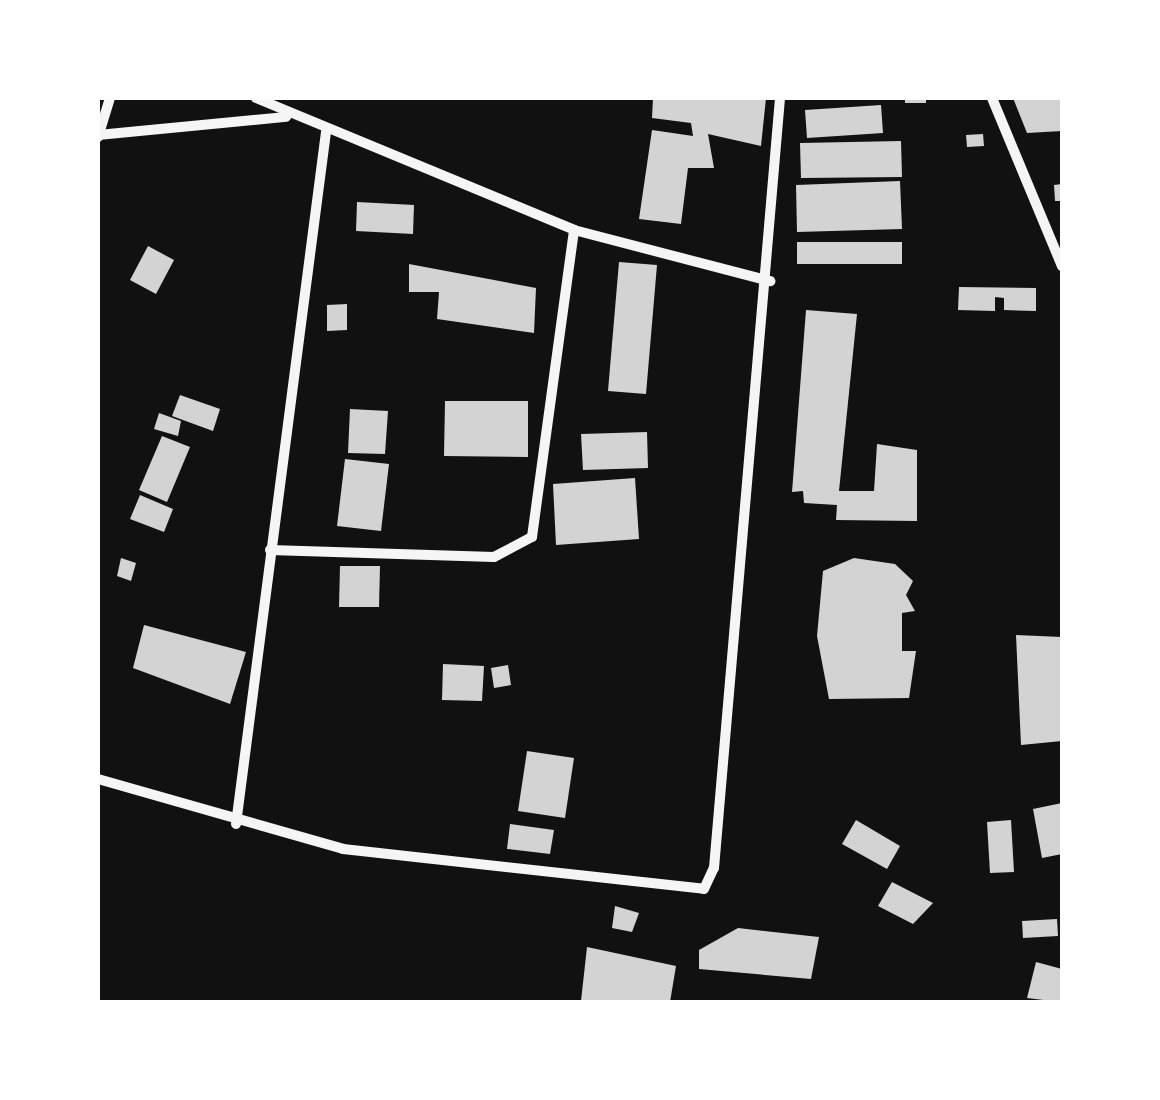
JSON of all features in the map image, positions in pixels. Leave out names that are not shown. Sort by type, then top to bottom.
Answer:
[{"type":"street","points":[[110,98],[98,136],[287,117]]},
{"type":"street","points":[[256,98],[287,117],[574,230],[770,281]]},
{"type":"street","points":[[98,780],[236,824],[343,848],[704,889],[714,868],[770,281],[780,98]]},
{"type":"street","points":[[992,98],[1062,266]]},
{"type":"street","points":[[236,824],[326,132]]},
{"type":"street","points":[[270,550],[494,557],[532,537],[574,230]]},
{"type":"building","points":[[653,98],[766,98],[761,146],[708,134],[714,168],[688,168],[681,224],[639,219],[652,130],[693,136],[691,123],[652,118]]},
{"type":"building","points":[[905,98],[926,98],[926,103],[905,103]]},
{"type":"building","points":[[1013,98],[1062,98],[1062,131],[1027,133]]},
{"type":"building","points":[[881,105],[883,133],[807,138],[805,110]]},
{"type":"building","points":[[983,134],[984,146],[967,147],[966,135]]},
{"type":"building","points":[[901,141],[902,177],[801,178],[800,143]]},
{"type":"building","points":[[900,181],[902,229],[797,232],[796,185]]},
{"type":"building","points":[[1062,184],[1062,201],[1055,201],[1054,185]]},
{"type":"building","points":[[357,202],[414,205],[413,234],[356,231]]},
{"type":"building","points":[[797,242],[902,242],[902,264],[797,264]]},
{"type":"building","points":[[148,246],[174,260],[156,294],[130,280]]},
{"type":"building","points":[[619,262],[657,265],[646,394],[608,391]]},
{"type":"building","points":[[409,264],[536,288],[534,333],[437,319],[439,292],[409,292]]},
{"type":"building","points":[[959,287],[1036,288],[1036,311],[1004,310],[1004,298],[995,297],[995,311],[958,310]]},
{"type":"building","points":[[347,304],[347,330],[327,331],[327,305]]},
{"type":"building","points":[[806,310],[857,314],[839,491],[874,491],[877,444],[917,450],[917,521],[836,520],[837,505],[804,503],[803,491],[792,492]]},
{"type":"building","points":[[180,395],[220,409],[213,431],[172,416]]},
{"type":"building","points":[[445,401],[528,401],[528,457],[444,456]]},
{"type":"building","points":[[350,409],[388,411],[385,454],[348,453]]},
{"type":"building","points":[[159,413],[181,421],[178,436],[154,429]]},
{"type":"building","points":[[647,432],[648,468],[583,470],[581,434]]},
{"type":"building","points":[[162,436],[190,447],[167,502],[139,490]]},
{"type":"building","points":[[345,459],[389,464],[381,531],[337,526]]},
{"type":"building","points":[[635,478],[639,539],[556,545],[553,484]]},
{"type":"building","points":[[140,495],[173,509],[164,532],[130,519]]},
{"type":"building","points":[[121,558],[136,563],[131,581],[117,576]]},
{"type":"building","points":[[854,558],[895,564],[913,581],[906,595],[915,611],[902,613],[902,651],[916,651],[909,698],[829,699],[817,636],[823,571]]},
{"type":"building","points":[[340,566],[380,566],[379,607],[339,607]]},
{"type":"building","points":[[144,625],[246,652],[230,704],[133,668]]},
{"type":"building","points":[[1016,635],[1062,637],[1062,741],[1021,745]]},
{"type":"building","points":[[443,664],[484,666],[482,701],[442,700]]},
{"type":"building","points":[[508,665],[511,685],[494,688],[491,668]]},
{"type":"building","points":[[527,751],[574,758],[565,818],[518,811]]},
{"type":"building","points":[[1062,803],[1062,854],[1042,858],[1033,809]]},
{"type":"building","points":[[856,820],[900,846],[887,869],[842,844]]},
{"type":"building","points":[[1011,820],[1014,872],[990,873],[987,822]]},
{"type":"building","points":[[510,824],[554,830],[550,854],[507,849]]},
{"type":"building","points":[[892,882],[933,903],[913,924],[878,906]]},
{"type":"building","points":[[615,906],[639,913],[632,932],[612,928]]},
{"type":"building","points":[[1057,919],[1058,936],[1023,938],[1022,921]]},
{"type":"building","points":[[738,928],[819,937],[811,979],[699,969],[699,950]]},
{"type":"building","points":[[587,947],[676,966],[670,1002],[581,1001]]},
{"type":"building","points":[[1036,962],[1062,969],[1060,1002],[1027,998]]}]
